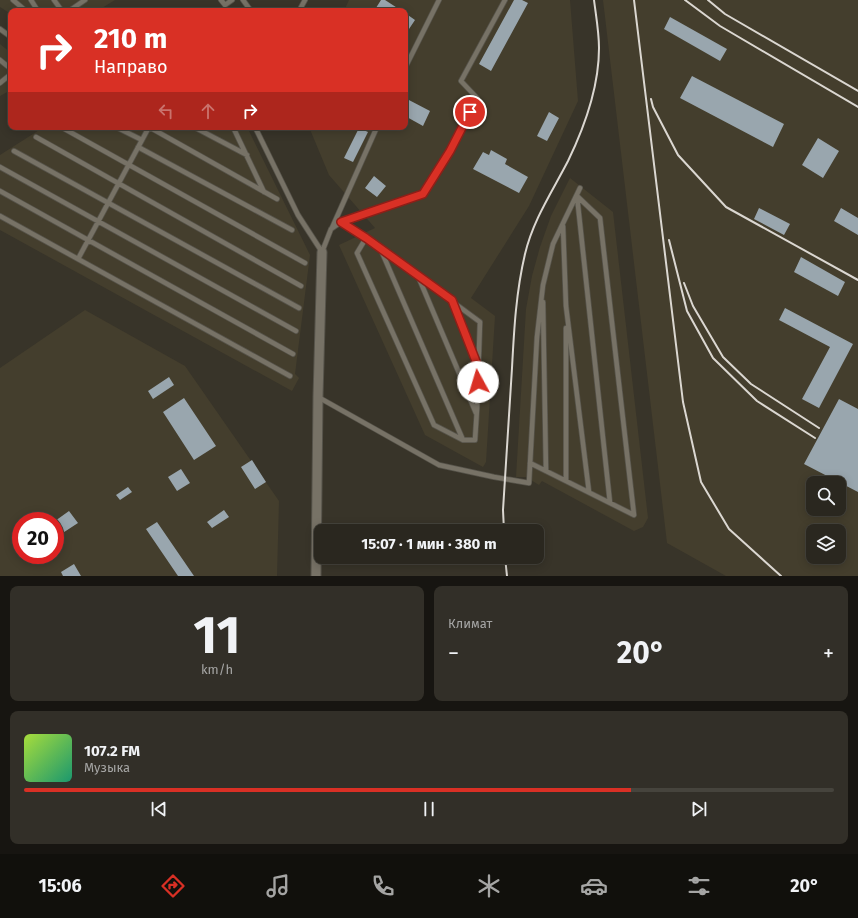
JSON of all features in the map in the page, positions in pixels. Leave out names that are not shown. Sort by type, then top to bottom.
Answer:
[{"type":"street","points":[[316,576],[318,397],[322,252]]},
{"type":"lane","points":[[13,0],[22,8]]},
{"type":"lane","points":[[72,8],[83,0]]},
{"type":"lane","points":[[221,0],[225,5],[232,0]]},
{"type":"lane","points":[[408,62],[439,0]]},
{"type":"lane","points":[[331,229],[341,222],[423,194],[450,151],[477,98],[461,81],[505,0]]},
{"type":"lane","points":[[0,29],[8,36]]},
{"type":"lane","points":[[0,60],[8,67]]},
{"type":"lane","points":[[0,83],[8,76]]},
{"type":"lane","points":[[66,130],[305,263]]},
{"type":"lane","points":[[122,130],[142,140]]},
{"type":"lane","points":[[78,258],[147,130]]},
{"type":"lane","points":[[154,130],[277,199]]},
{"type":"lane","points":[[200,130],[247,155]]},
{"type":"lane","points":[[235,130],[264,192]]},
{"type":"lane","points":[[256,130],[298,215],[322,252]]},
{"type":"lane","points":[[322,252],[376,130]]},
{"type":"lane","points":[[36,137],[301,286]]},
{"type":"lane","points":[[138,147],[292,230]]},
{"type":"lane","points":[[14,150],[299,308]]},
{"type":"lane","points":[[0,167],[296,331]]},
{"type":"lane","points":[[318,397],[439,465],[529,483],[536,338],[543,285],[553,244],[580,188]]},
{"type":"lane","points":[[0,191],[293,354]]},
{"type":"lane","points":[[530,463],[634,515],[600,218],[577,196]]},
{"type":"lane","points":[[577,196],[610,503]]},
{"type":"lane","points":[[0,216],[290,376]]},
{"type":"lane","points":[[341,222],[366,238],[480,322],[475,440],[463,440],[434,425],[357,253],[366,238]]},
{"type":"lane","points":[[563,224],[566,306],[566,481]]},
{"type":"lane","points":[[381,249],[463,440]]},
{"type":"lane","points":[[417,275],[477,414]]},
{"type":"lane","points":[[543,285],[546,471]]},
{"type":"lane","points":[[452,300],[479,369]]},
{"type":"lane","points":[[566,306],[589,492]]},
{"type":"shaded area","points":[[0,0],[115,0],[102,8],[8,8],[8,12],[0,7]]},
{"type":"shaded area","points":[[349,0],[570,0],[578,101],[529,206],[471,298],[495,316],[486,462],[483,467],[425,435],[339,245],[375,228],[329,175],[310,130],[408,130],[408,8],[345,8]]},
{"type":"shaded area","points":[[603,0],[858,0],[858,576],[726,576],[667,543]]},
{"type":"shaded area","points":[[0,44],[8,51],[8,92],[0,96]]},
{"type":"shaded area","points":[[39,130],[248,130],[310,255],[295,374],[299,378],[292,391],[0,230],[0,155]]},
{"type":"shaded area","points":[[570,178],[613,212],[648,518],[643,527],[634,531],[542,481],[539,485],[526,477],[516,477],[526,309],[532,276],[540,247],[551,216]]},
{"type":"shaded area","points":[[85,310],[185,366],[279,501],[277,576],[0,576],[0,368]]},
{"type":"building","points":[[381,0],[385,0],[397,8],[376,8]]},
{"type":"building","points":[[514,0],[522,0],[528,3],[491,71],[479,64]]},
{"type":"building","points":[[408,15],[415,20],[408,30]]},
{"type":"building","points":[[670,17],[727,49],[720,61],[664,29]]},
{"type":"building","points":[[692,76],[784,124],[773,147],[680,98]]},
{"type":"building","points":[[408,100],[430,111],[423,126],[408,118]]},
{"type":"building","points":[[549,112],[559,118],[547,141],[537,136]]},
{"type":"building","points":[[358,130],[368,132],[353,162],[344,158]]},
{"type":"building","points":[[818,138],[839,151],[823,178],[802,165]]},
{"type":"building","points":[[491,150],[507,159],[505,164],[528,177],[519,193],[473,169],[483,152],[489,155]]},
{"type":"building","points":[[374,176],[386,186],[377,197],[365,188]]},
{"type":"building","points":[[759,208],[790,224],[784,235],[754,219]]},
{"type":"building","points":[[841,208],[858,218],[858,235],[834,221]]},
{"type":"building","points":[[801,257],[845,282],[838,296],[794,272]]},
{"type":"building","points":[[785,308],[853,344],[819,408],[802,399],[830,347],[779,320]]},
{"type":"building","points":[[169,377],[174,385],[153,399],[148,391]]},
{"type":"building","points":[[184,398],[216,446],[194,460],[163,412]]},
{"type":"building","points":[[839,399],[858,409],[858,492],[846,486],[846,476],[827,476],[804,464]]},
{"type":"building","points":[[252,460],[266,482],[255,489],[241,467]]},
{"type":"building","points":[[181,469],[190,483],[177,491],[168,477]]},
{"type":"building","points":[[128,487],[132,492],[120,500],[116,495]]},
{"type":"building","points":[[224,510],[229,517],[212,528],[207,522]]},
{"type":"building","points":[[69,511],[78,523],[64,532],[64,515]]},
{"type":"building","points":[[157,522],[194,576],[178,576],[146,529]]},
{"type":"building","points":[[74,564],[81,576],[63,576],[61,572]]},
{"type":"railway","points":[[504,524],[503,510],[519,282],[528,242],[533,229],[574,148],[594,92],[597,78],[599,48],[594,0]]},
{"type":"railway","points":[[634,0],[683,402],[701,482],[729,529],[781,576]]},
{"type":"railway","points":[[685,0],[720,26],[858,107]]},
{"type":"railway","points":[[708,0],[725,14],[858,91]]},
{"type":"railway","points":[[651,99],[653,107],[678,155],[726,207],[858,280]]},
{"type":"railway","points":[[669,240],[687,311],[713,358],[757,401],[815,438]]},
{"type":"railway","points":[[684,283],[693,306],[723,357],[751,384],[819,428]]},
{"type":"railway","points":[[506,564],[507,576]]},
{"type":"route","points":[[470,112],[450,151],[423,194],[341,222],[366,238],[452,300],[479,369],[478,382]]}]
